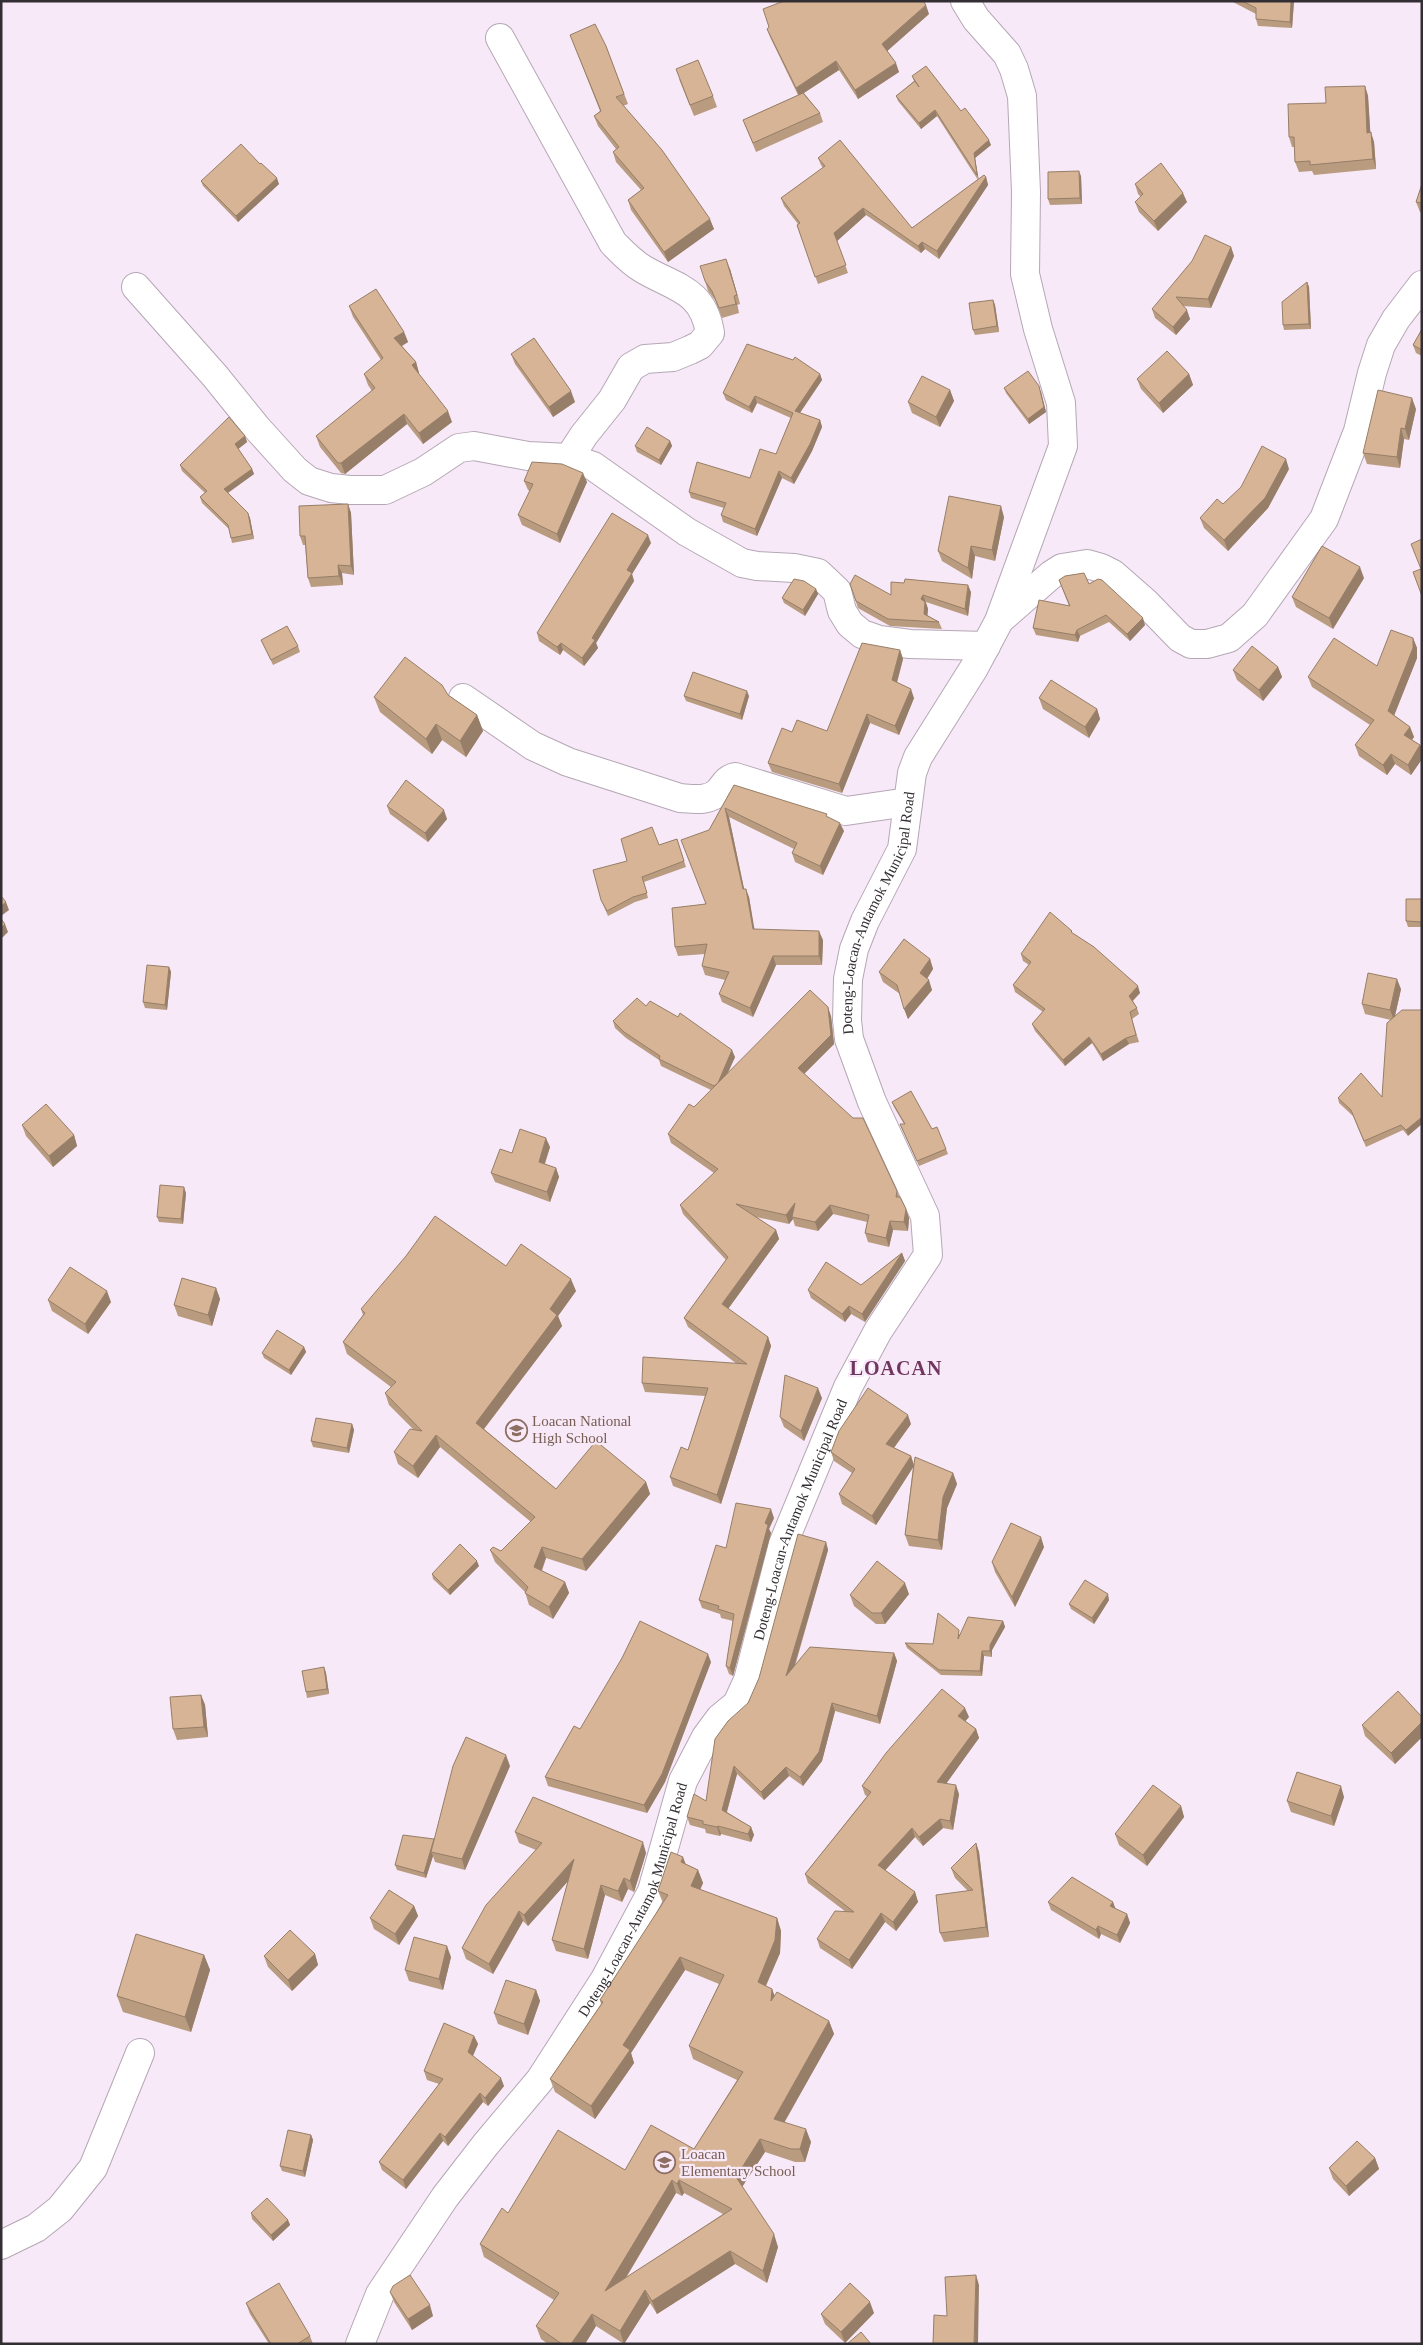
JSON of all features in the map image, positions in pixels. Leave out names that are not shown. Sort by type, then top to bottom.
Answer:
[{"type":"street","name":"Doteng-Loacan-Antamok Municipal Road","points":[[360,2344],[380,2294],[445,2197],[486,2144],[540,2080],[605,1979],[652,1891],[683,1782],[706,1737],[720,1718],[737,1704],[748,1680],[783,1544],[848,1387],[878,1331],[928,1255],[925,1216],[872,1102],[849,1039],[847,1020],[848,979],[854,949],[865,921],[902,849],[912,773],[918,756],[986,646],[998,621],[1063,446],[1061,403],[1038,329],[1025,274],[1026,192],[1022,96],[1014,69],[1007,54],[976,20],[964,1]]},
{"type":"street","points":[[500,38],[613,243],[641,268],[691,294],[704,313],[710,333],[700,345],[690,350],[673,357],[645,359],[631,367],[612,400],[584,435],[569,458]]},
{"type":"street","points":[[998,621],[1051,575],[1062,568],[1087,564],[1113,574],[1145,602],[1180,638],[1191,644],[1207,644],[1230,638],[1255,615],[1324,519],[1358,431],[1381,345],[1396,319],[1422,285]]},
{"type":"street","points":[[136,286],[215,376],[257,428],[295,470],[309,481],[331,488],[385,490],[423,472],[459,448],[474,446],[528,456],[569,458],[593,466],[687,532],[742,563],[765,567],[794,568],[818,573],[837,591],[842,610],[850,624],[862,634],[879,640],[910,644],[986,646]]},
{"type":"street","points":[[463,698],[533,746],[568,762],[680,798],[697,799],[714,796],[728,780],[735,777],[846,811],[908,802]]},
{"type":"street","points":[[1,2245],[36,2228],[60,2209],[93,2168],[140,2053]]},
{"type":"building","points":[[784,1],[923,1],[926,5],[882,44],[896,63],[855,90],[836,61],[796,88],[767,29],[769,27],[763,9]]},
{"type":"building","points":[[1242,1],[1291,1],[1290,22],[1256,19],[1256,8]]},
{"type":"building","points":[[595,24],[606,46],[624,94],[616,97],[662,150],[710,219],[664,252],[628,200],[644,188],[613,152],[619,147],[594,116],[601,111],[570,35]]},
{"type":"building","points":[[698,60],[713,96],[690,105],[676,69]]},
{"type":"building","points":[[926,66],[961,111],[965,108],[989,140],[974,153],[977,175],[935,110],[919,123],[896,96],[915,81],[919,87],[912,76]]},
{"type":"building","points":[[1365,86],[1367,133],[1371,132],[1373,159],[1310,165],[1310,161],[1295,162],[1294,137],[1289,137],[1288,104],[1326,103],[1325,87]]},
{"type":"building","points":[[803,93],[820,113],[753,143],[743,120]]},
{"type":"building","points":[[840,140],[912,228],[984,175],[986,177],[937,251],[922,242],[918,246],[863,208],[834,233],[846,265],[815,277],[797,225],[800,223],[781,198],[825,166],[818,158]]},
{"type":"building","points":[[241,144],[277,178],[236,216],[201,181]]},
{"type":"building","points":[[1161,163],[1183,193],[1154,221],[1135,202],[1143,194],[1135,184]]},
{"type":"building","points":[[1079,171],[1080,198],[1048,199],[1048,172]]},
{"type":"building","points":[[1422,184],[1422,203],[1416,202]]},
{"type":"building","points":[[1205,235],[1231,247],[1208,299],[1176,297],[1187,310],[1173,327],[1152,309],[1192,261]]},
{"type":"building","points":[[726,259],[737,295],[734,296],[736,304],[719,308],[712,291],[705,281],[700,266]]},
{"type":"building","points":[[1307,282],[1309,324],[1283,325],[1282,302]]},
{"type":"building","points":[[376,289],[404,332],[394,338],[416,362],[412,365],[448,411],[419,433],[404,414],[341,463],[338,463],[316,436],[375,388],[364,374],[383,358],[349,306]]},
{"type":"building","points":[[993,300],[997,326],[973,330],[969,303]]},
{"type":"building","points":[[1422,329],[1422,350],[1413,345]]},
{"type":"building","points":[[534,338],[571,391],[549,407],[511,354]]},
{"type":"building","points":[[747,344],[793,360],[795,357],[820,374],[795,411],[820,420],[810,444],[791,478],[779,471],[755,529],[721,515],[726,503],[689,492],[697,462],[750,478],[760,449],[776,454],[793,413],[755,396],[749,407],[723,393]]},
{"type":"building","points":[[1167,351],[1189,374],[1159,403],[1137,379]]},
{"type":"building","points":[[1028,371],[1039,386],[1044,407],[1028,419],[1004,388]]},
{"type":"building","points":[[922,376],[950,390],[936,417],[908,402]]},
{"type":"building","points":[[1378,390],[1412,398],[1405,429],[1401,428],[1397,457],[1363,453]]},
{"type":"building","points":[[229,417],[245,436],[235,444],[252,469],[224,489],[248,513],[252,534],[231,538],[228,525],[200,497],[207,491],[180,465]]},
{"type":"building","points":[[647,427],[670,441],[659,460],[635,446]]},
{"type":"building","points":[[1262,446],[1286,459],[1265,498],[1224,540],[1200,518],[1217,499],[1223,504],[1241,487]]},
{"type":"building","points":[[532,462],[562,464],[583,473],[557,534],[518,515],[533,484],[524,481]]},
{"type":"building","points":[[949,496],[1001,506],[992,550],[971,546],[968,568],[938,551]]},
{"type":"building","points":[[348,504],[351,566],[338,565],[339,576],[308,578],[305,536],[300,536],[299,506]]},
{"type":"building","points":[[612,513],[648,535],[627,570],[632,573],[592,638],[595,640],[582,658],[561,643],[557,647],[537,633]]},
{"type":"building","points":[[1422,539],[1422,596],[1413,572],[1421,569],[1411,544]]},
{"type":"building","points":[[1322,546],[1360,567],[1329,618],[1292,597]]},
{"type":"building","points":[[1084,573],[1089,584],[1098,579],[1102,580],[1143,618],[1127,634],[1106,615],[1077,630],[1075,635],[1033,628],[1039,600],[1070,606],[1059,580],[1065,576]]},
{"type":"building","points":[[855,575],[891,595],[891,582],[904,583],[905,579],[968,585],[965,609],[923,595],[921,599],[925,602],[924,614],[939,622],[888,619],[856,601],[850,584]]},
{"type":"building","points":[[794,579],[804,581],[816,589],[803,610],[782,598]]},
{"type":"building","points":[[287,626],[298,646],[271,660],[261,640]]},
{"type":"building","points":[[1391,630],[1413,638],[1413,648],[1388,711],[1410,727],[1404,735],[1420,745],[1408,765],[1391,754],[1383,765],[1355,745],[1374,720],[1308,677],[1334,638],[1377,666]]},
{"type":"building","points":[[862,643],[900,650],[892,680],[911,689],[895,726],[867,714],[839,784],[768,763],[782,728],[792,732],[797,720],[827,731]]},
{"type":"building","points":[[1252,646],[1278,667],[1259,690],[1233,670]]},
{"type":"building","points":[[405,657],[442,685],[448,695],[477,715],[460,741],[436,724],[426,739],[374,697]]},
{"type":"building","points":[[693,672],[747,691],[740,714],[684,696]]},
{"type":"building","points":[[1051,680],[1097,709],[1085,727],[1039,698]]},
{"type":"building","points":[[406,780],[444,810],[425,833],[387,806]]},
{"type":"building","points":[[734,785],[827,814],[826,816],[840,823],[820,866],[792,853],[797,843],[725,808],[743,889],[746,889],[753,929],[819,931],[819,956],[773,956],[750,1008],[719,994],[729,972],[702,966],[707,944],[675,947],[672,908],[706,904],[681,840],[709,830]]},
{"type":"building","points":[[652,827],[659,845],[677,839],[684,861],[642,877],[647,893],[633,897],[607,911],[601,900],[593,870],[627,861],[621,839]]},
{"type":"building","points":[[1,896],[6,902],[1,906]]},
{"type":"building","points":[[1406,899],[1422,899],[1422,922],[1406,921]]},
{"type":"building","points":[[1050,912],[1071,932],[1094,947],[1138,986],[1129,996],[1137,1008],[1130,1012],[1136,1035],[1126,1038],[1101,1054],[1089,1037],[1063,1060],[1032,1024],[1045,1009],[1013,985],[1031,962],[1021,954]]},
{"type":"building","points":[[1,919],[5,924],[1,928]]},
{"type":"building","points":[[904,939],[930,959],[920,973],[929,980],[904,1009],[897,985],[879,972]]},
{"type":"building","points":[[147,965],[169,967],[165,1005],[143,1002]]},
{"type":"building","points":[[1368,973],[1397,979],[1390,1010],[1362,1004]]},
{"type":"building","points":[[810,990],[828,1007],[831,1035],[798,1068],[853,1118],[863,1118],[897,1191],[896,1197],[900,1197],[906,1209],[904,1222],[890,1221],[886,1238],[865,1233],[869,1215],[830,1205],[815,1222],[792,1217],[795,1203],[786,1215],[736,1204],[776,1230],[722,1304],[768,1337],[717,1495],[670,1477],[681,1447],[688,1450],[708,1388],[642,1383],[643,1357],[747,1364],[684,1318],[728,1257],[680,1205],[718,1169],[668,1134],[689,1104],[694,1107]]},
{"type":"building","points":[[637,998],[646,1006],[650,1001],[678,1017],[680,1013],[732,1050],[718,1083],[714,1086],[659,1059],[660,1056],[624,1032],[613,1021]]},
{"type":"building","points":[[1402,1010],[1422,1010],[1422,1117],[1406,1130],[1401,1125],[1364,1141],[1351,1110],[1338,1098],[1361,1073],[1382,1097],[1387,1023]]},
{"type":"building","points":[[911,1091],[932,1129],[937,1127],[946,1149],[917,1161],[900,1124],[905,1124],[892,1102]]},
{"type":"building","points":[[46,1104],[74,1135],[49,1156],[22,1125]]},
{"type":"building","points":[[520,1129],[546,1138],[539,1162],[556,1168],[547,1192],[491,1173],[500,1149],[512,1153]]},
{"type":"building","points":[[160,1185],[184,1187],[181,1219],[157,1217]]},
{"type":"building","points":[[435,1216],[506,1266],[521,1244],[571,1279],[550,1309],[557,1315],[476,1423],[556,1489],[596,1441],[646,1482],[582,1559],[542,1547],[534,1567],[565,1582],[549,1607],[525,1593],[528,1587],[490,1550],[493,1547],[501,1551],[535,1517],[436,1435],[413,1466],[394,1452],[410,1429],[422,1431],[385,1393],[396,1382],[343,1342],[365,1313],[361,1309],[406,1256]]},
{"type":"building","points":[[902,1253],[862,1314],[849,1306],[842,1314],[808,1290],[826,1262],[861,1285]]},
{"type":"building","points":[[70,1267],[107,1291],[85,1324],[48,1300]]},
{"type":"building","points":[[182,1278],[216,1288],[208,1315],[174,1305]]},
{"type":"building","points":[[277,1330],[304,1347],[289,1370],[262,1353]]},
{"type":"building","points":[[785,1375],[818,1388],[801,1431],[780,1417]]},
{"type":"building","points":[[868,1388],[908,1415],[886,1444],[911,1456],[872,1516],[839,1494],[855,1469],[831,1452],[839,1431]]},
{"type":"building","points":[[316,1418],[352,1424],[347,1448],[311,1441]]},
{"type":"building","points":[[915,1457],[953,1473],[943,1497],[938,1540],[905,1535]]},
{"type":"building","points":[[736,1503],[771,1509],[765,1523],[768,1525],[730,1668],[726,1666],[734,1614],[718,1609],[719,1606],[699,1600],[716,1545],[726,1548]]},
{"type":"building","points":[[1011,1523],[1041,1537],[1012,1597],[992,1562]]},
{"type":"building","points":[[798,1534],[826,1542],[786,1676],[810,1647],[894,1653],[877,1716],[832,1703],[819,1752],[800,1777],[786,1767],[761,1792],[734,1766],[722,1810],[751,1827],[748,1834],[703,1824],[703,1821],[687,1817],[694,1794],[706,1801],[715,1739],[728,1721],[748,1703],[759,1678]]},
{"type":"building","points":[[460,1544],[477,1561],[448,1590],[432,1574]]},
{"type":"building","points":[[877,1561],[905,1583],[881,1613],[872,1613],[850,1595]]},
{"type":"building","points":[[1085,1580],[1108,1594],[1092,1618],[1069,1604]]},
{"type":"building","points":[[938,1613],[959,1630],[958,1639],[968,1617],[1003,1621],[990,1645],[990,1651],[982,1651],[980,1671],[939,1670],[905,1643],[933,1644]]},
{"type":"building","points":[[640,1621],[708,1654],[662,1774],[644,1805],[545,1777],[574,1726],[580,1729],[622,1658]]},
{"type":"building","points":[[324,1667],[327,1689],[306,1692],[302,1671]]},
{"type":"building","points":[[942,1689],[965,1708],[958,1716],[976,1729],[937,1782],[956,1785],[950,1821],[940,1819],[919,1837],[912,1828],[878,1865],[915,1892],[893,1922],[881,1913],[849,1960],[817,1939],[835,1911],[854,1912],[805,1874],[871,1792],[862,1786],[886,1753]]},
{"type":"building","points":[[1398,1691],[1422,1717],[1422,1722],[1391,1753],[1362,1725]]},
{"type":"building","points":[[201,1695],[204,1727],[173,1729],[170,1697]]},
{"type":"building","points":[[466,1737],[506,1755],[462,1859],[431,1852],[453,1766]]},
{"type":"building","points":[[1297,1772],[1341,1786],[1331,1816],[1287,1801]]},
{"type":"building","points":[[1153,1785],[1181,1806],[1143,1855],[1115,1834]]},
{"type":"building","points":[[533,1797],[643,1842],[630,1881],[624,1878],[618,1891],[601,1885],[584,1949],[552,1940],[574,1859],[524,1915],[519,1911],[489,1964],[462,1948],[486,1905],[542,1843],[515,1832]]},
{"type":"building","points":[[403,1835],[434,1839],[424,1873],[395,1865]]},
{"type":"building","points":[[976,1843],[986,1927],[940,1933],[936,1895],[973,1890],[951,1868]]},
{"type":"building","points":[[671,1852],[683,1857],[681,1862],[698,1870],[691,1886],[777,1918],[775,1940],[758,1982],[772,1989],[771,2001],[777,1992],[829,2021],[774,2119],[806,2129],[800,2149],[791,2149],[760,2139],[736,2177],[774,2234],[763,2271],[730,2251],[652,2301],[645,2290],[620,2331],[592,2314],[571,2344],[562,2344],[536,2326],[559,2293],[480,2244],[502,2208],[508,2213],[558,2130],[625,2170],[651,2125],[694,2149],[743,2072],[689,2046],[724,1975],[680,1957],[623,2045],[630,2050],[591,2106],[550,2079],[603,2002],[600,2000],[668,1895],[658,1891]],"holes":[[[672,2180],[677,2184],[679,2180],[732,2209],[605,2291]]]},
{"type":"building","points":[[1072,1877],[1113,1902],[1110,1906],[1127,1914],[1117,1935],[1098,1926],[1096,1930],[1048,1902]]},
{"type":"building","points":[[389,1890],[414,1906],[395,1934],[370,1918]]},
{"type":"building","points":[[290,1930],[315,1954],[288,1980],[264,1956]]},
{"type":"building","points":[[136,1934],[204,1955],[185,2017],[117,1996]]},
{"type":"building","points":[[414,1937],[447,1946],[439,1979],[405,1970]]},
{"type":"building","points":[[506,1980],[536,1990],[524,2024],[494,2013]]},
{"type":"building","points":[[444,2023],[474,2036],[468,2052],[501,2078],[485,2098],[480,2093],[445,2137],[440,2133],[403,2180],[379,2162],[443,2079],[424,2071]]},
{"type":"building","points":[[288,2130],[311,2135],[303,2171],[280,2166]]},
{"type":"building","points":[[1357,2141],[1375,2158],[1346,2186],[1329,2168]]},
{"type":"building","points":[[267,2198],[288,2220],[271,2235],[251,2213]]},
{"type":"building","points":[[410,2275],[430,2305],[408,2319],[390,2292],[393,2286]]},
{"type":"building","points":[[976,2275],[974,2344],[933,2344],[934,2315],[947,2316],[945,2277]]},
{"type":"building","points":[[279,2283],[310,2336],[297,2344],[271,2344],[246,2303]]},
{"type":"building","points":[[850,2283],[870,2302],[841,2332],[821,2314]]},
{"type":"building","points":[[861,2332],[871,2344],[847,2344]]},
{"type":"place","name":"Loacan National High School","points":[[516,1430]]},
{"type":"place","name":"Loacan Elementary School","points":[[665,2163]]},
{"type":"district","name":"LOACAN","points":[[896,1368]]}]
